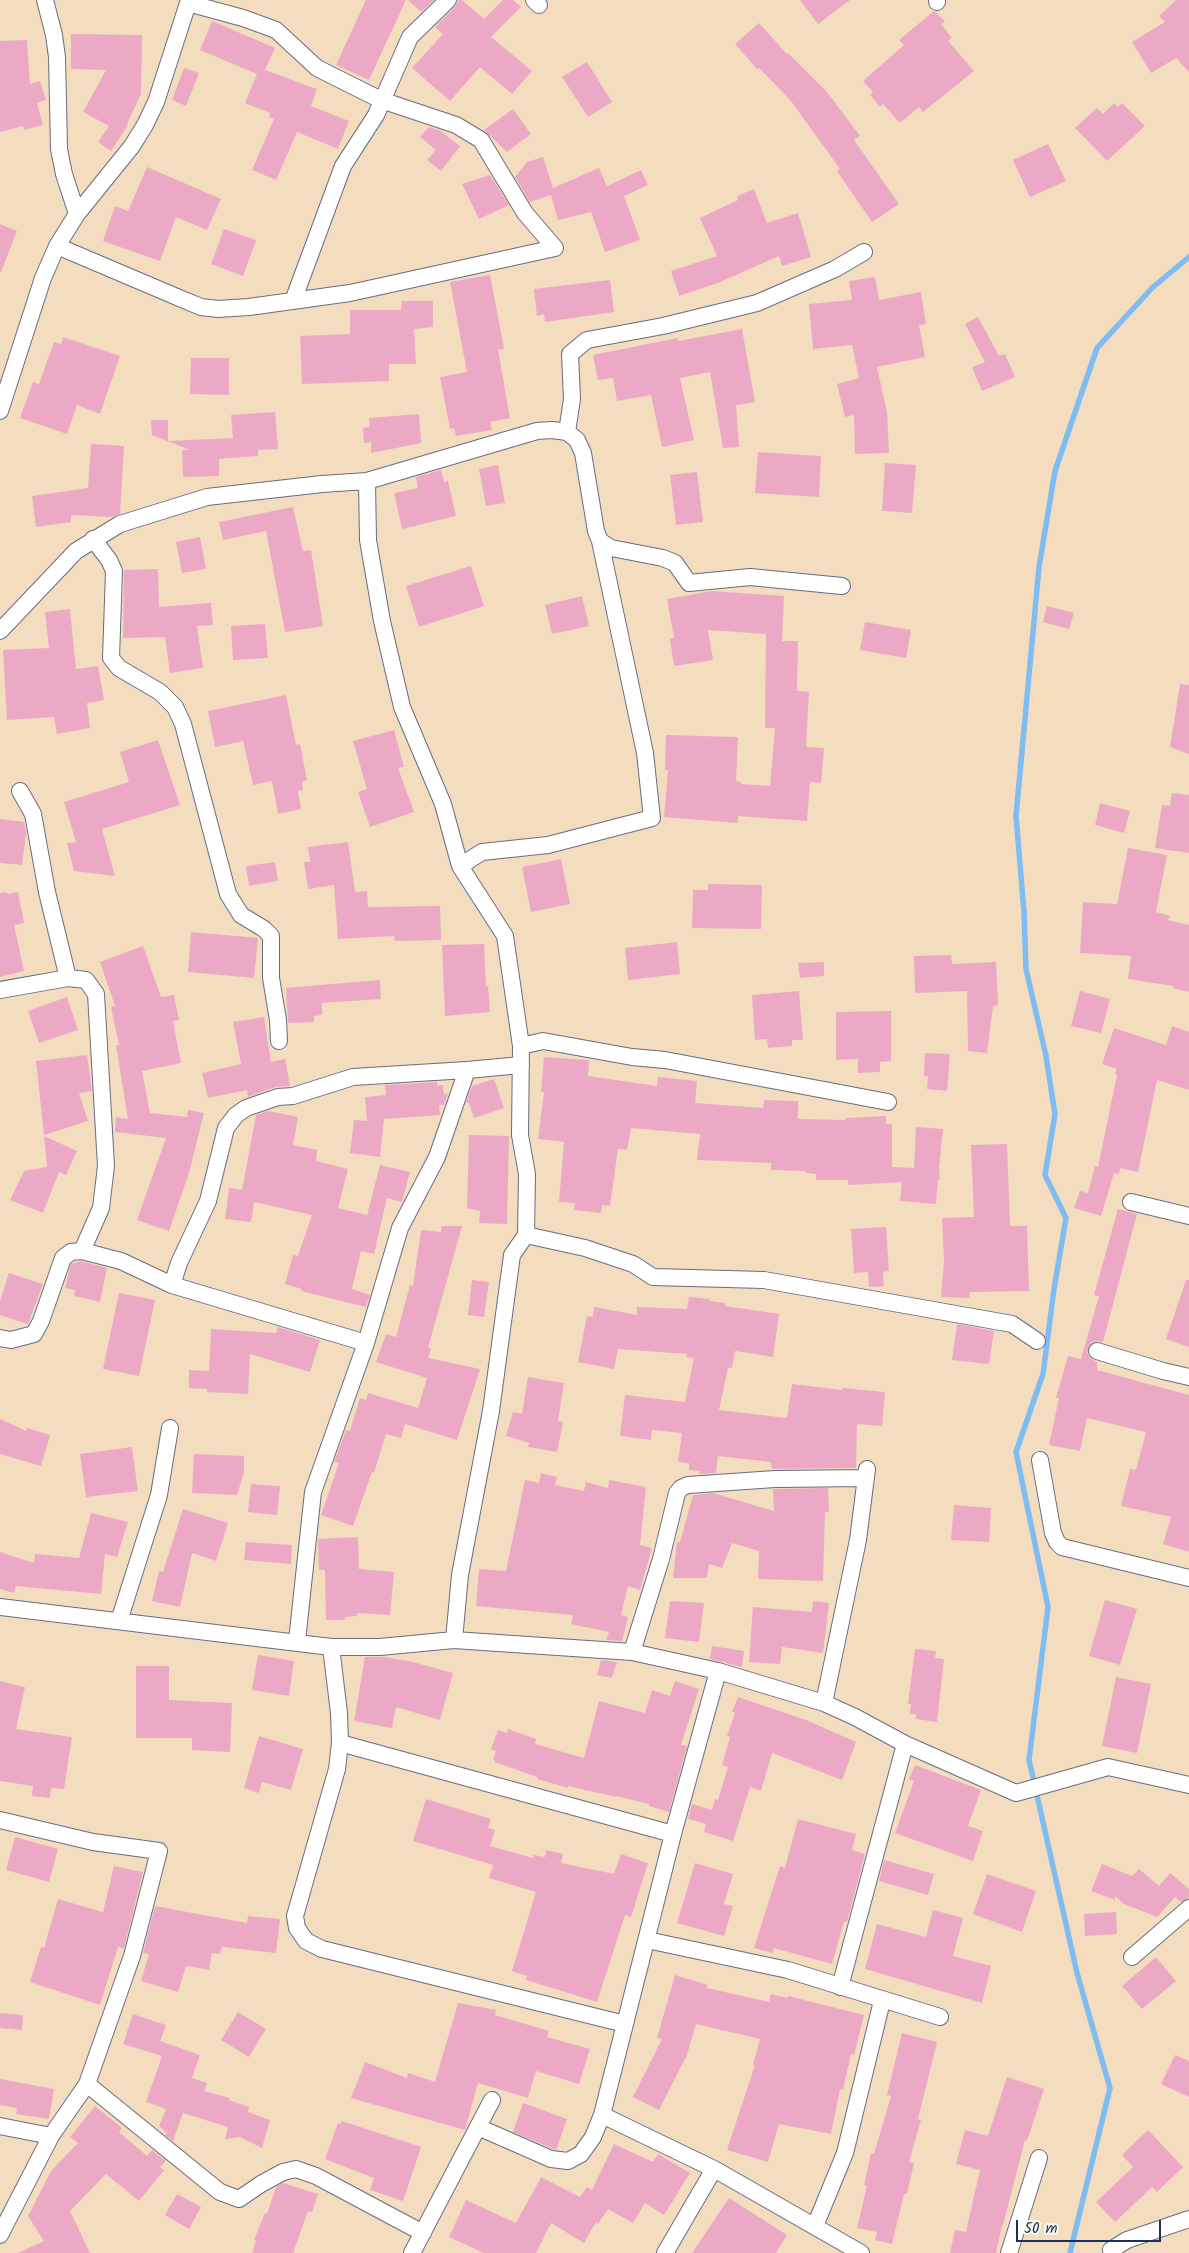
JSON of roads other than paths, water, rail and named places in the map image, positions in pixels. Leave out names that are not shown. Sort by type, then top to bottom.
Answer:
[{"type":"street","points":[[45,0],[54,35],[57,57],[60,149],[64,174],[77,214]]},
{"type":"street","points":[[293,301],[343,166],[376,115],[410,37],[448,0]]},
{"type":"street","points":[[0,411],[42,278],[57,246],[77,214],[132,146],[145,125],[156,102],[188,2],[276,30],[317,68],[381,100],[456,125],[481,140],[525,213],[555,248],[350,293],[226,309],[201,307],[57,246]]},
{"type":"street","points":[[567,432],[572,399],[570,354],[587,340],[663,326],[757,303],[835,269],[864,252]]},
{"type":"street","points":[[0,631],[76,551],[120,524],[207,497],[367,481],[537,431],[567,432],[577,440],[583,453],[596,531],[600,541],[645,753],[652,818],[548,846],[482,852],[460,866]]},
{"type":"street","points":[[367,481],[368,540],[382,622],[402,707],[443,804],[460,866],[505,936],[521,1046],[520,1135],[527,1174],[526,1235],[512,1255],[491,1411],[460,1575],[454,1640]]},
{"type":"street","points":[[93,539],[109,560],[114,571],[111,658],[119,668],[160,692],[175,707],[183,724],[228,894],[241,915],[264,929],[271,936],[271,978],[279,1041]]},
{"type":"street","points":[[600,541],[611,548],[663,558],[675,563],[689,583],[750,577],[842,586]]},
{"type":"street","points":[[20,791],[33,814],[47,892],[68,978]]},
{"type":"street","points":[[0,990],[68,978],[86,980],[96,994],[106,1166],[101,1208],[82,1251]]},
{"type":"street","points":[[521,1046],[543,1041],[632,1057],[665,1060],[888,1102]]},
{"type":"street","points":[[172,1285],[179,1263],[208,1201],[226,1128],[236,1115],[246,1108],[278,1097],[293,1096],[353,1077],[521,1065]]},
{"type":"street","points":[[297,1641],[313,1492],[366,1343],[400,1228],[437,1157],[467,1070]]},
{"type":"street","points":[[1130,1202],[1189,1216]]},
{"type":"street","points":[[526,1235],[585,1248],[633,1264],[653,1277],[764,1280],[1012,1324],[1037,1340]]},
{"type":"street","points":[[0,1338],[10,1340],[34,1334],[41,1321],[63,1258],[71,1252],[82,1251],[121,1261],[172,1285],[366,1343]]},
{"type":"street","points":[[1097,1351],[1163,1371],[1189,1376]]},
{"type":"street","points":[[119,1621],[159,1496],[170,1428]]},
{"type":"street","points":[[1040,1460],[1053,1533],[1057,1542],[1062,1547],[1189,1578]]},
{"type":"street","points":[[632,1652],[677,1493],[681,1488],[688,1485],[867,1474],[858,1540],[824,1703]]},
{"type":"street","points":[[0,1607],[297,1641],[331,1647],[380,1647],[454,1640],[632,1652],[718,1671],[824,1703],[856,1717],[905,1744],[1016,1793],[1108,1767],[1189,1785]]},
{"type":"street","points":[[331,1647],[339,1713],[340,1743],[337,1769],[296,1909],[297,1928],[306,1941],[322,1949],[625,2024]]},
{"type":"street","points":[[478,2127],[551,2159],[568,2161],[581,2154],[593,2137],[602,2115],[673,1834],[718,1671]]},
{"type":"street","points":[[340,1743],[673,1834]]},
{"type":"street","points":[[840,1987],[905,1744]]},
{"type":"street","points":[[0,1820],[93,1842],[159,1850],[132,1956],[87,2084],[51,2136],[0,2235]]},
{"type":"street","points":[[1132,1957],[1189,1908]]},
{"type":"street","points":[[647,1940],[788,1970],[882,2001],[940,2017]]},
{"type":"street","points":[[815,2226],[845,2153],[882,2001]]},
{"type":"street","points":[[87,2084],[220,2192],[238,2199],[283,2172],[296,2170],[316,2176],[423,2233]]},
{"type":"street","points":[[412,2253],[492,2100]]},
{"type":"street","points":[[602,2115],[714,2169],[861,2253]]},
{"type":"street","points":[[0,2126],[51,2136]]},
{"type":"street","points":[[1009,2253],[1039,2158]]},
{"type":"street","points":[[665,2253],[714,2169]]},
{"type":"street","points":[[1112,2253],[1111,2250],[1127,2240],[1189,2218]]},
{"type":"waterway","points":[[1070,2253],[1110,2088],[1077,1973],[1029,1760],[1048,1607],[1016,1452],[1043,1374],[1054,1289],[1066,1218],[1045,1175],[1055,1114],[1046,1056],[1026,969],[1024,912],[1016,816],[1039,567],[1055,471],[1097,348],[1152,288],[1189,257]]}]
